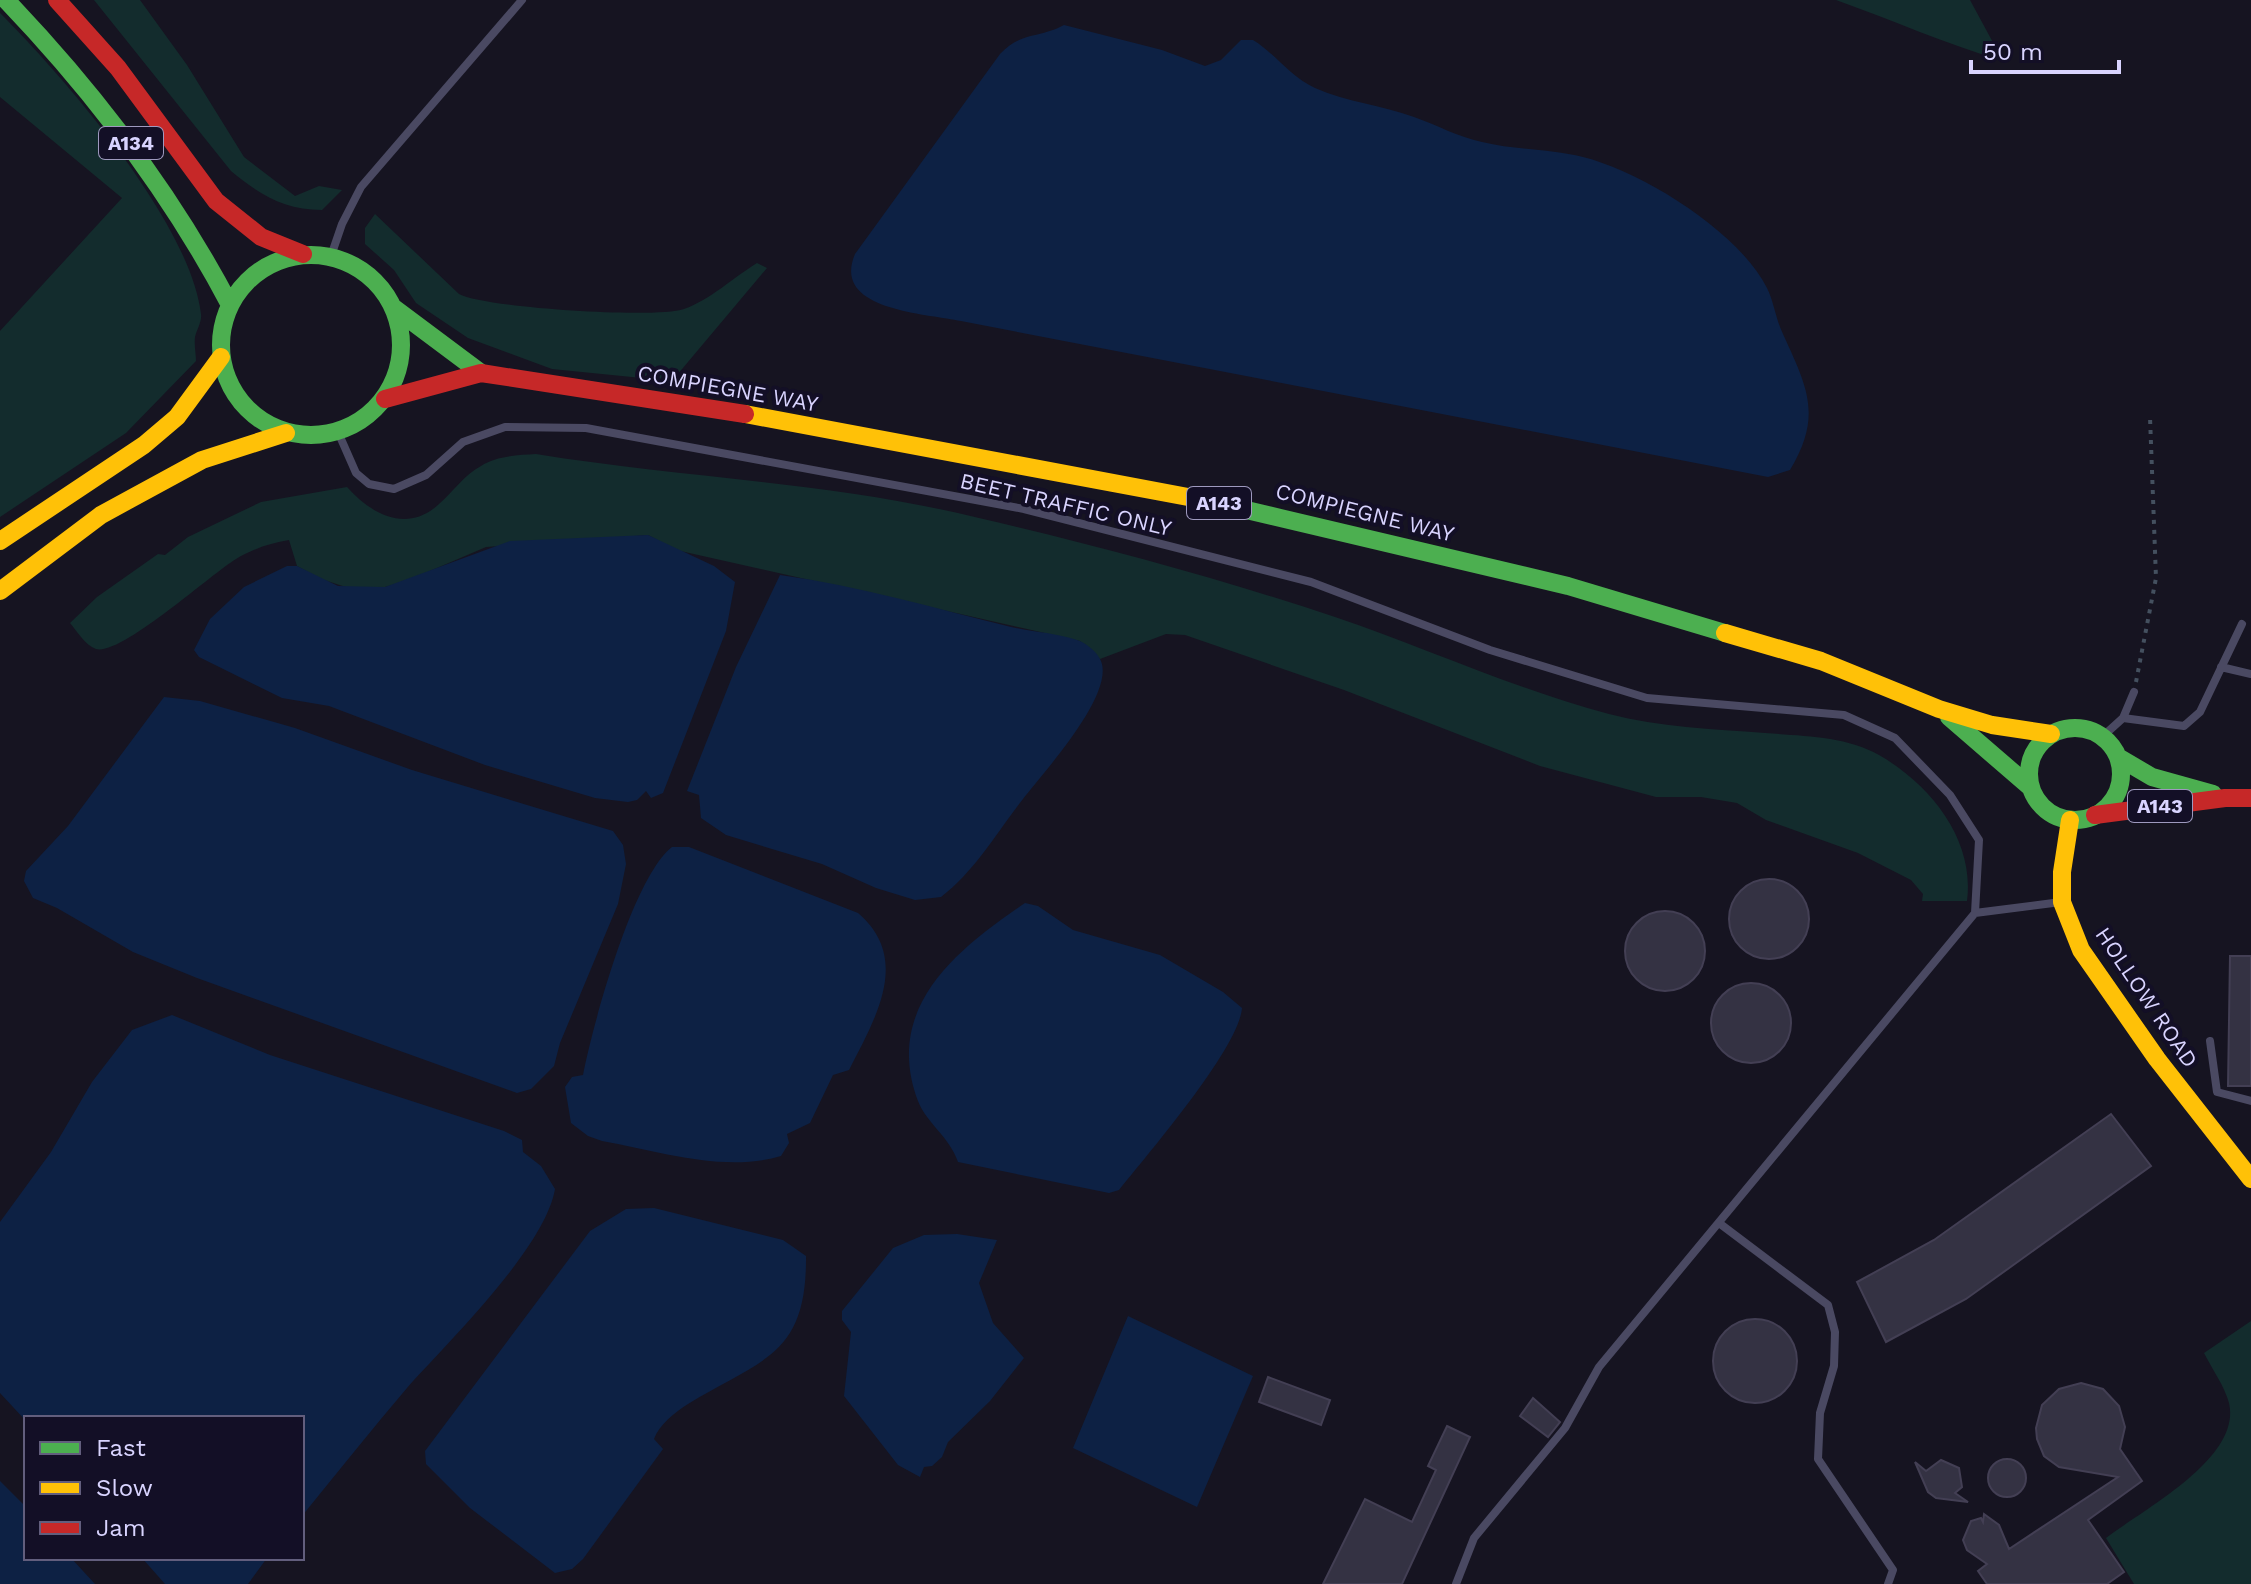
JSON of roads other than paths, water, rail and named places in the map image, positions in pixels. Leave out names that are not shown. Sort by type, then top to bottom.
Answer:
[{"type":"main road","name":"A134","points":[[6,0],[68,63],[165,188],[230,305]]},
{"type":"main road","name":"A134","points":[[57,0],[118,68],[216,201],[261,237],[303,254]]},
{"type":"main road","points":[[303,254],[331,256],[357,266],[379,284],[394,308],[401,331],[402,355],[396,378],[385,399],[364,420],[338,432],[312,436],[286,433],[262,422],[242,405],[228,382],[221,357],[222,330],[230,305],[248,280],[273,263],[303,254]]},
{"type":"main road","name":"COMPIEGNE WAY","points":[[394,308],[481,373]]},
{"type":"main road","points":[[0,541],[144,445],[177,417],[221,357]]},
{"type":"main road","name":"COMPIEGNE WAY","points":[[385,399],[481,373],[766,417],[1261,511],[1597,595],[1821,661],[1939,709],[1992,725],[2051,734]]},
{"type":"main road","points":[[0,591],[101,515],[202,460],[286,433]]},
{"type":"main road","name":"COMPIEGNE WAY","points":[[1939,709],[2030,787]]},
{"type":"main road","points":[[2077,728],[2102,737],[2118,757],[2120,784],[2115,797],[2095,815],[2070,820],[2045,809],[2030,787],[2032,757],[2051,734],[2077,728]]},
{"type":"main road","name":"A143","points":[[2118,757],[2152,777],[2225,798]]},
{"type":"main road","name":"A143","points":[[2095,815],[2225,798],[2251,798]]},
{"type":"main road","name":"HOLLOW ROAD","points":[[2070,820],[2062,872],[2062,902],[2081,950],[2157,1059],[2251,1179]]},
{"type":"lane","points":[[331,256],[342,224],[361,187],[522,0]]},
{"type":"lane","name":"BEET TRAFFIC ONLY","points":[[338,432],[356,473],[369,484],[394,489],[426,475],[463,442],[505,427],[586,428],[1024,509],[1311,582],[1490,650],[1647,698],[1844,715],[1895,738],[1950,795],[1979,840],[1975,913]]},
{"type":"lane","points":[[2123,718],[2184,726],[2200,712],[2242,624]]},
{"type":"lane","points":[[2221,667],[2251,674]]},
{"type":"lane","points":[[2102,737],[2123,718],[2134,692]]},
{"type":"lane","points":[[1456,1584],[1474,1538],[1565,1428],[1599,1367],[1975,913],[2062,902]]},
{"type":"lane","points":[[2210,1041],[2217,1092],[2251,1101]]},
{"type":"lane","points":[[1719,1223],[1828,1305],[1835,1332],[1834,1366],[1820,1413],[1818,1459],[1832,1484],[1884,1553],[1893,1570],[1888,1584]]},
{"type":"water","points":[[1064,25],[1162,50],[1205,66],[1221,60],[1241,40],[1253,40],[1298,78],[1327,93],[1402,113],[1473,140],[1583,157],[1660,190],[1687,207],[1735,246],[1767,288],[1808,401],[1806,433],[1790,470],[1768,477],[905,311],[868,298],[856,287],[851,273],[855,254],[1000,54],[1023,38]]},
{"type":"water","points":[[648,535],[714,566],[735,582],[726,631],[663,793],[651,798],[646,791],[637,800],[628,802],[595,798],[485,765],[329,706],[282,698],[199,657],[194,650],[210,619],[244,587],[287,566],[297,566],[338,586],[385,587],[510,541]]},
{"type":"water","points":[[780,575],[868,591],[1011,627],[1069,638],[1087,645],[1100,659],[1103,673],[1098,691],[1075,732],[975,863],[941,897],[915,900],[876,888],[822,864],[726,835],[701,818],[699,795],[687,791],[736,667]]},
{"type":"water","points":[[164,697],[200,701],[295,728],[412,770],[613,831],[623,845],[626,864],[618,904],[560,1043],[554,1066],[531,1089],[517,1093],[197,978],[133,952],[57,908],[33,898],[24,881],[26,871],[68,826]]},
{"type":"water","points":[[672,847],[689,847],[858,913],[874,931],[883,950],[886,969],[884,990],[869,1030],[849,1070],[833,1075],[810,1123],[787,1134],[789,1143],[781,1156],[737,1162],[692,1159],[602,1141],[588,1136],[571,1123],[565,1087],[572,1077],[583,1075],[605,988],[629,919],[657,863]]},
{"type":"water","points":[[1025,903],[1038,906],[1073,930],[1160,955],[1223,992],[1242,1008],[1226,1048],[1209,1074],[1119,1190],[1109,1193],[958,1162],[918,1101],[910,1068],[910,1037],[918,1010],[932,985],[952,962],[974,941]]},
{"type":"water","points":[[172,1015],[270,1055],[504,1131],[522,1140],[523,1152],[541,1166],[555,1189],[547,1213],[515,1266],[407,1388],[304,1514],[304,1416],[24,1416],[24,1419],[0,1393],[0,1222],[51,1152],[92,1082],[132,1030]]},
{"type":"water","points":[[654,1208],[783,1240],[806,1256],[804,1290],[798,1315],[775,1351],[683,1407],[664,1424],[654,1439],[663,1449],[583,1559],[572,1569],[555,1573],[470,1508],[426,1464],[425,1451],[590,1231],[626,1209]]},
{"type":"water","points":[[957,1234],[997,1240],[979,1283],[993,1323],[1024,1358],[990,1401],[948,1442],[942,1457],[932,1466],[924,1467],[920,1477],[898,1465],[844,1396],[851,1332],[842,1320],[842,1311],[893,1248],[924,1235]]},
{"type":"water","points":[[1128,1316],[1253,1376],[1197,1507],[1073,1448]]},
{"type":"water","points":[[0,1481],[24,1505],[24,1560],[73,1560],[95,1584],[0,1584]]},
{"type":"water","points":[[144,1560],[266,1560],[248,1584],[165,1584]]}]
